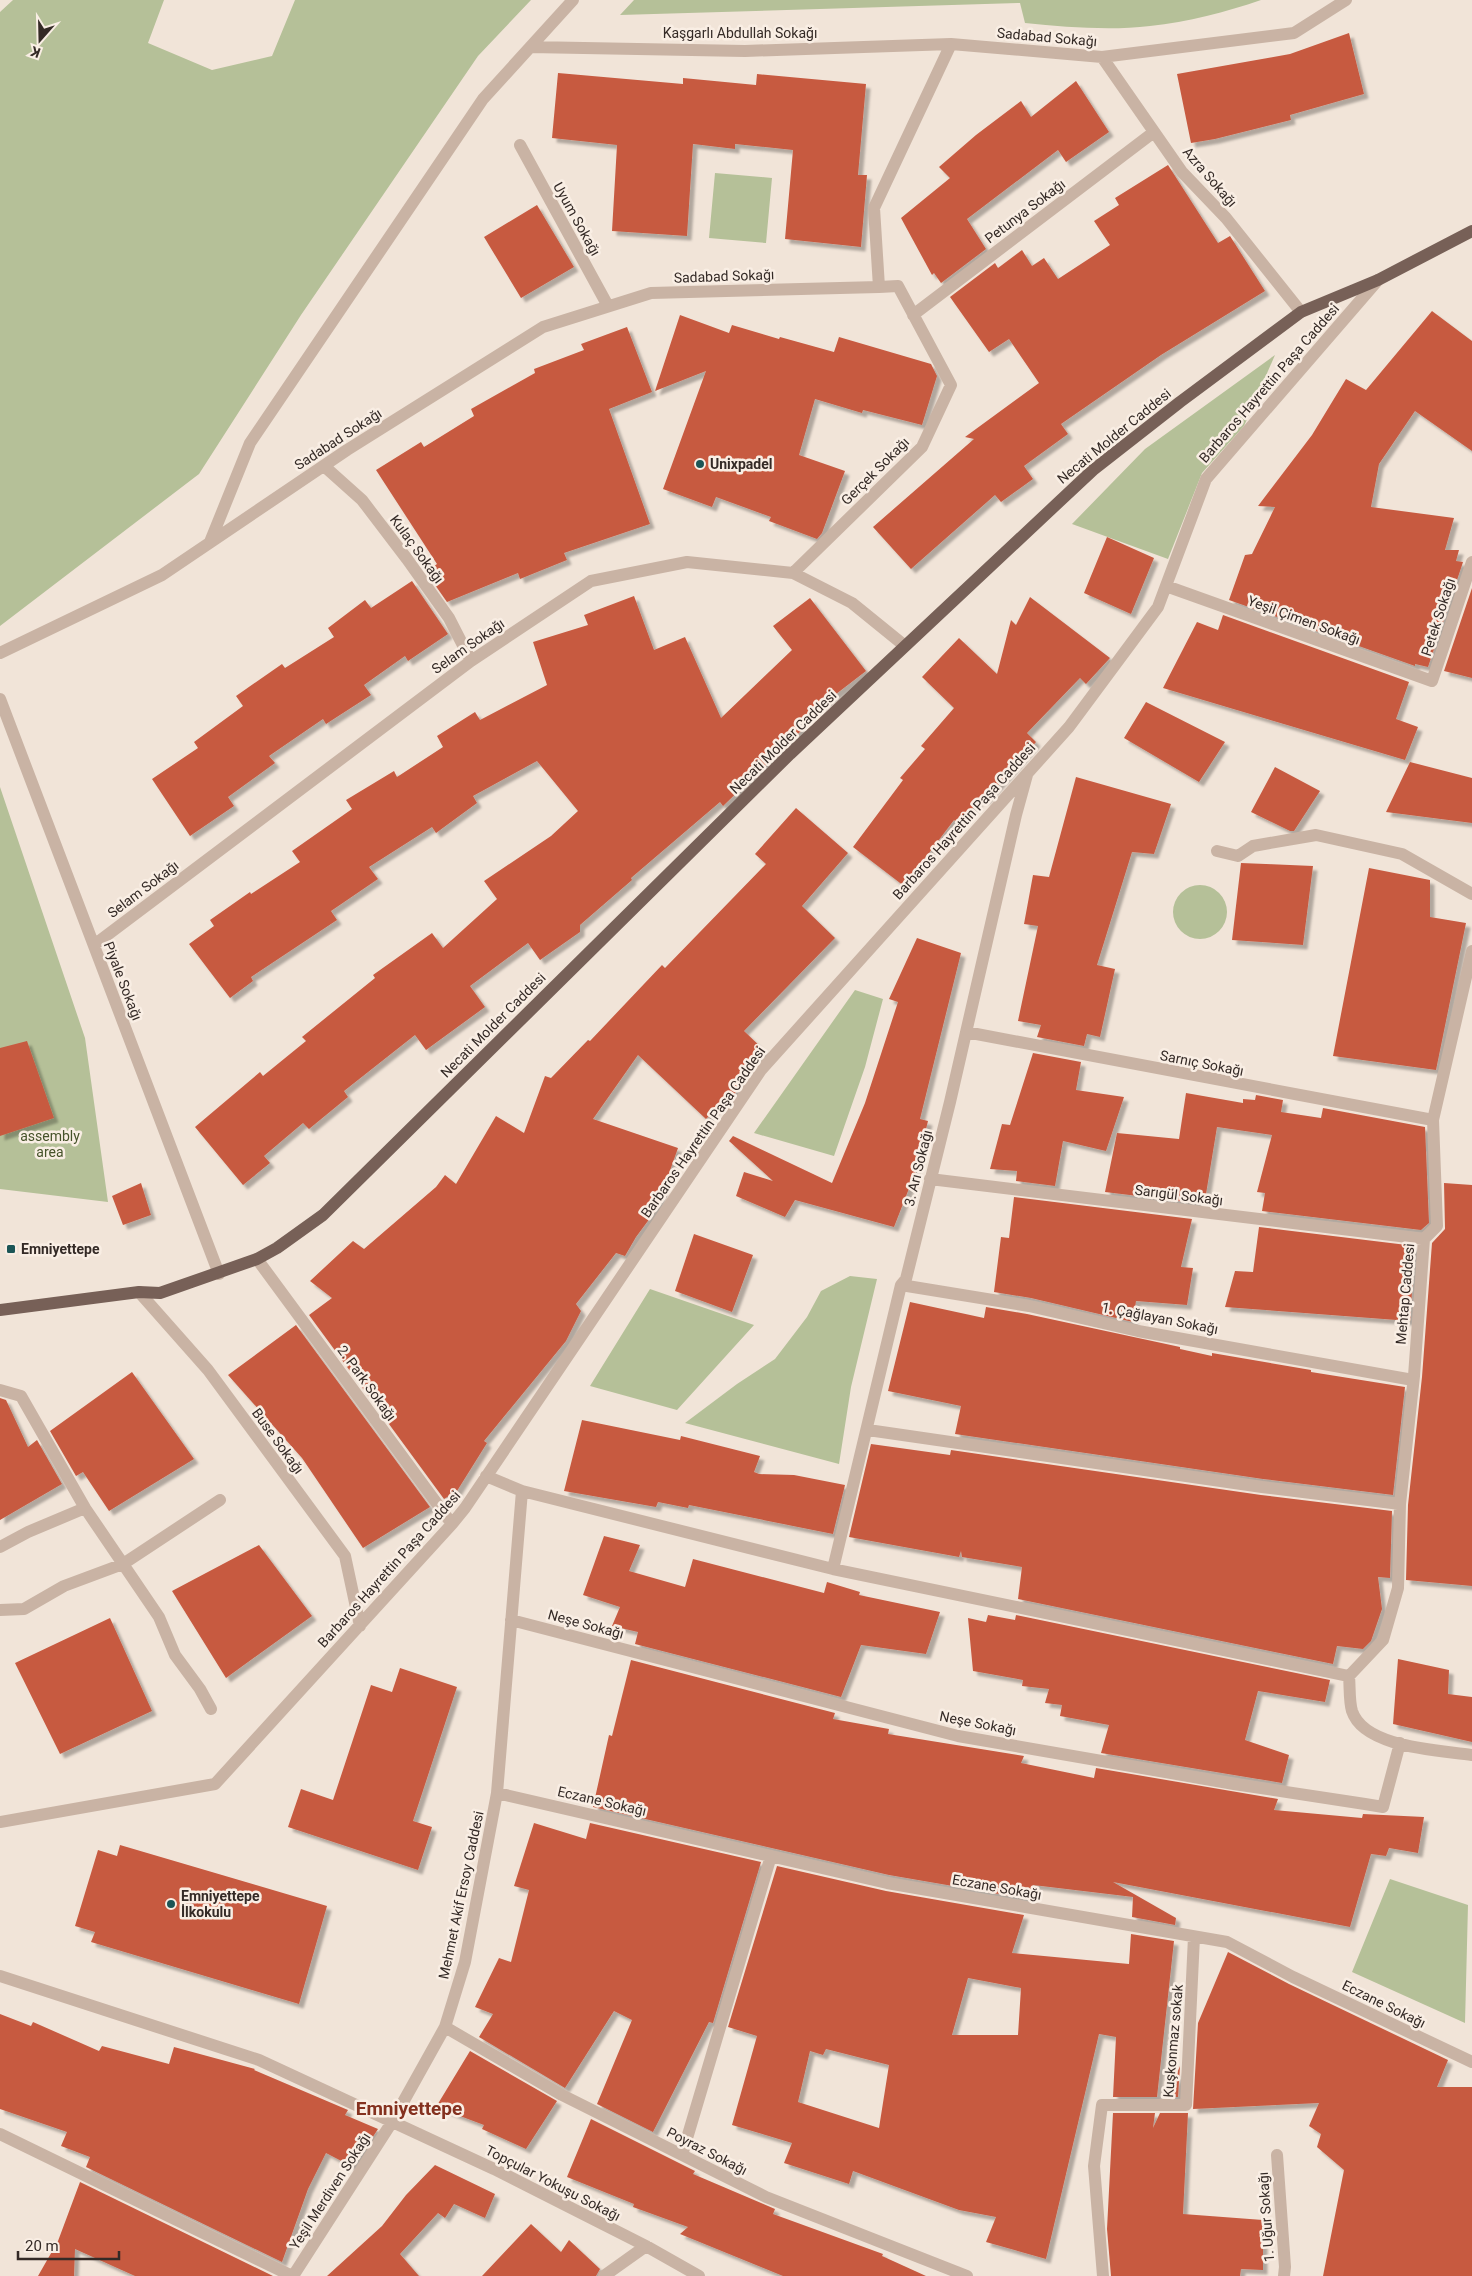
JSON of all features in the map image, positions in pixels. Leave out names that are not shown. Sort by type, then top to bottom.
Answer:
[{"type":"main road","name":"Necati Molder Caddesi","points":[[0,1310],[139,1292],[160,1293],[219,1274],[257,1259],[278,1248],[323,1214],[790,754],[1093,470],[1180,402],[1301,312],[1378,280],[1472,231]]},
{"type":"street","points":[[210,542],[250,443],[482,100],[573,0]]},
{"type":"street","name":"Sadabad Sokağı","points":[[951,44],[1102,57],[1294,34],[1346,0]]},
{"type":"street","points":[[879,287],[874,208],[951,44]]},
{"type":"street","name":"Kaşgarlı Abdullah Sokağı","points":[[530,47],[745,51],[951,44]]},
{"type":"street","name":"Azra Sokağı","points":[[1102,57],[1182,172],[1226,218],[1301,312]]},
{"type":"street","name":"Petunya Sokağı","points":[[913,315],[1154,132]]},
{"type":"street","name":"Uyum Sokağı","points":[[520,145],[608,306]]},
{"type":"street","name":"Barbaros Hayrettin Paşa Caddesi","points":[[0,1822],[215,1784],[452,1524],[761,1070],[1069,727],[1158,607],[1206,479],[1378,280]]},
{"type":"street","name":"Gerçek Sokağı","points":[[793,573],[922,447],[951,385],[898,286],[879,287]]},
{"type":"street","name":"Sadabad Sokağı","points":[[0,653],[162,575],[324,466],[543,327],[651,293],[879,287]]},
{"type":"street","name":"Kulaç Sokağı","points":[[324,466],[362,500],[407,559],[449,618],[471,661]]},
{"type":"street","name":"Selam Sokağı","points":[[94,945],[471,661],[590,581],[687,562],[793,573],[852,603],[905,646]]},
{"type":"street","name":"Petek Sokağı","points":[[1432,681],[1472,562]]},
{"type":"street","name":"Yeşil Çimen Sokağı","points":[[1166,586],[1432,681]]},
{"type":"street","name":"Piyale Sokağı","points":[[0,699],[219,1274]]},
{"type":"street","name":"3. Arı Sokağı","points":[[833,1569],[868,1430],[901,1285],[906,1278],[966,1032],[1016,815],[1028,773]]},
{"type":"street","points":[[1217,851],[1238,856],[1253,846],[1316,834],[1402,854],[1472,894]]},
{"type":"street","name":"Mehtap Caddesi","points":[[1349,1676],[1383,1640],[1398,1588],[1400,1504],[1413,1380],[1424,1239],[1437,1226],[1433,1120],[1472,951]]},
{"type":"street","name":"Sarnıç Sokağı","points":[[966,1032],[1433,1120]]},
{"type":"street","name":"Sarıgül Sokağı","points":[[930,1180],[1424,1239]]},
{"type":"street","name":"2. Park Sokağı","points":[[257,1259],[452,1524]]},
{"type":"street","name":"1. Çağlayan Sokağı","points":[[901,1285],[1029,1306],[1138,1331],[1413,1380]]},
{"type":"street","name":"Buse Sokağı","points":[[139,1292],[208,1370],[345,1556],[360,1626]]},
{"type":"street","points":[[0,1390],[21,1396],[34,1423],[85,1508],[159,1617],[175,1655],[200,1689],[211,1709]]},
{"type":"street","points":[[868,1430],[1262,1487],[1337,1494],[1400,1504]]},
{"type":"street","points":[[486,1476],[522,1491],[833,1569],[1349,1676],[1352,1712],[1366,1730],[1389,1741],[1472,1755]]},
{"type":"street","name":"Mehmet Akif Ersoy Caddesi","points":[[392,2122],[445,2027],[465,1962],[497,1793],[522,1491]]},
{"type":"street","points":[[0,1610],[24,1609],[64,1586],[123,1564],[220,1500]]},
{"type":"street","points":[[0,1547],[28,1532],[85,1508]]},
{"type":"street","name":"Neşe Sokağı","points":[[511,1620],[958,1736],[1234,1784],[1365,1804],[1384,1806],[1400,1743]]},
{"type":"street","name":"Eczane Sokağı","points":[[497,1793],[887,1883],[1227,1942],[1292,1977],[1472,2062]]},
{"type":"street","points":[[682,2155],[771,1856]]},
{"type":"street","name":"Kuşkonmaz sokak","points":[[1103,2276],[1094,2166],[1102,2104],[1186,2105],[1191,2035],[1194,1936]]},
{"type":"street","points":[[0,1976],[259,2060],[392,2122]]},
{"type":"street","name":"Poyraz Sokağı","points":[[445,2027],[562,2095],[766,2197],[967,2276]]},
{"type":"street","name":"Topçular Yokuşu Sokağı","points":[[392,2122],[494,2169],[646,2246],[699,2276]]},
{"type":"street","name":"Yeşil Merdiven Sokağı","points":[[293,2276],[392,2122]]},
{"type":"street","points":[[0,2134],[293,2276]]},
{"type":"street","name":"1. Uğur Sokağı","points":[[1277,2155],[1284,2276]]},
{"type":"street","points":[[604,2276],[646,2246]]},
{"type":"green space","points":[[13,0],[164,0],[148,43],[212,70],[272,56],[295,0],[531,0],[478,56],[301,315],[199,474],[0,626],[0,12]]},
{"type":"green space","points":[[634,0],[1261,0],[1178,22],[1135,27],[1103,28],[1025,23],[1020,3],[620,15]]},
{"type":"green space","points":[[715,173],[772,178],[766,243],[709,238]]},
{"type":"green space","points":[[1275,355],[1244,426],[1202,473],[1168,559],[1072,524],[1145,449]]},
{"type":"green space","name":"assembly area","points":[[0,787],[85,1038],[108,1202],[0,1189]]},
{"type":"green space","points":[[1200,885],[1210,887],[1219,893],[1225,902],[1227,912],[1225,922],[1219,931],[1210,937],[1200,939],[1190,937],[1181,931],[1175,922],[1173,912],[1175,902],[1181,893],[1190,887]]},
{"type":"green space","points":[[855,990],[883,999],[865,1067],[834,1156],[754,1133]]},
{"type":"green space","points":[[850,1276],[877,1279],[851,1387],[839,1464],[685,1423],[737,1384],[775,1359],[807,1317],[821,1291]]},
{"type":"green space","points":[[650,1289],[754,1325],[677,1410],[590,1386]]},
{"type":"green space","points":[[1390,1879],[1468,1905],[1465,2023],[1352,1972]]},
{"type":"building","points":[[1349,33],[1364,94],[1290,115],[1291,120],[1191,143],[1177,74],[1290,54]]},
{"type":"building","points":[[558,73],[683,84],[683,78],[756,85],[757,74],[866,84],[858,175],[867,175],[861,247],[785,239],[793,150],[735,144],[735,149],[693,144],[687,236],[612,231],[617,145],[552,138]]},
{"type":"building","points":[[1076,81],[1109,132],[1066,162],[1058,150],[967,219],[986,249],[941,283],[934,273],[932,275],[901,218],[950,178],[939,167],[976,135],[1021,101],[1031,117]]},
{"type":"building","points":[[1168,165],[1218,243],[1230,236],[1265,291],[1161,355],[1061,424],[1068,434],[1024,466],[1033,479],[1001,502],[995,495],[911,569],[873,527],[974,439],[965,437],[1039,383],[1009,339],[989,352],[950,297],[995,263],[998,268],[1022,250],[1032,266],[1044,258],[1058,279],[1110,245],[1094,221],[1119,205],[1115,198]]},
{"type":"building","points":[[537,205],[574,267],[521,298],[484,237]]},
{"type":"building","points":[[1432,311],[1472,341],[1472,451],[1415,411],[1379,464],[1371,507],[1454,518],[1445,550],[1459,550],[1456,561],[1463,562],[1428,667],[1415,664],[1415,666],[1229,600],[1245,555],[1252,554],[1275,507],[1258,506],[1312,435],[1346,379],[1366,390]]},
{"type":"building","points":[[680,315],[729,333],[732,325],[779,339],[780,337],[834,352],[839,337],[931,364],[937,376],[922,425],[863,410],[862,413],[815,399],[799,455],[845,471],[822,533],[817,539],[769,521],[771,517],[716,497],[712,507],[663,489],[706,371],[655,391]]},
{"type":"building","points":[[627,327],[652,392],[609,409],[650,524],[564,553],[567,560],[520,579],[518,573],[447,602],[426,572],[437,564],[376,470],[421,442],[424,447],[474,416],[471,409],[535,373],[534,369],[584,350],[581,344]]},
{"type":"building","points":[[1107,537],[1154,558],[1131,614],[1084,593]]},
{"type":"building","points":[[412,581],[448,634],[408,661],[405,656],[364,685],[371,695],[326,724],[323,719],[269,756],[275,763],[228,797],[234,806],[190,836],[152,779],[198,748],[194,742],[243,706],[236,696],[282,664],[285,668],[334,637],[328,628],[365,600],[371,608]]},
{"type":"building","points":[[1472,588],[1472,678],[1444,671]]},
{"type":"building","points":[[634,596],[654,650],[685,637],[721,718],[792,650],[773,626],[810,598],[866,671],[797,724],[803,729],[723,806],[720,802],[631,878],[632,880],[580,925],[580,932],[540,960],[528,943],[470,986],[485,1007],[426,1050],[415,1035],[344,1091],[348,1097],[309,1129],[303,1123],[264,1156],[270,1163],[243,1185],[195,1127],[260,1072],[263,1076],[306,1041],[302,1037],[375,978],[373,975],[432,933],[443,948],[497,899],[484,881],[551,836],[578,811],[537,761],[473,796],[477,803],[436,833],[432,827],[369,867],[378,879],[331,911],[337,920],[251,977],[253,981],[230,998],[189,944],[214,926],[210,920],[250,892],[251,894],[300,862],[292,851],[352,809],[346,800],[394,771],[397,777],[443,747],[437,736],[475,712],[480,720],[547,685],[533,642],[588,625],[584,615]]},
{"type":"building","points":[[1030,597],[1110,658],[1086,684],[1080,678],[1027,733],[1036,742],[985,800],[981,798],[959,824],[954,820],[904,886],[853,847],[903,780],[900,778],[925,749],[921,746],[954,708],[922,677],[959,638],[997,674],[1011,620],[1016,625]]},
{"type":"building","points":[[1223,615],[1409,682],[1396,719],[1418,727],[1405,760],[1163,688],[1197,622],[1218,630]]},
{"type":"building","points":[[1146,702],[1225,742],[1199,782],[1124,738]]},
{"type":"building","points":[[1410,762],[1472,778],[1472,823],[1386,812]]},
{"type":"building","points":[[1275,767],[1320,791],[1294,831],[1290,831],[1251,812]]},
{"type":"building","points":[[1076,777],[1171,804],[1154,854],[1132,852],[1097,965],[1115,969],[1100,1037],[1087,1034],[1084,1046],[1037,1037],[1041,1025],[1018,1021],[1038,926],[1024,924],[1033,875],[1049,877]]},
{"type":"building","points":[[796,808],[848,853],[802,906],[835,938],[744,1031],[766,1052],[748,1074],[728,1104],[724,1100],[706,1119],[638,1055],[593,1119],[678,1148],[656,1210],[625,1256],[616,1253],[576,1304],[581,1311],[566,1341],[484,1441],[487,1443],[457,1491],[444,1499],[309,1315],[332,1298],[310,1281],[353,1241],[364,1249],[436,1187],[445,1175],[456,1184],[496,1116],[524,1133],[545,1076],[551,1078],[588,1040],[590,1041],[662,965],[665,968],[766,864],[755,854]]},
{"type":"building","points":[[1241,863],[1313,866],[1303,945],[1232,940]]},
{"type":"building","points":[[1369,868],[1430,880],[1430,917],[1466,923],[1436,1070],[1333,1056]]},
{"type":"building","points":[[917,938],[961,953],[920,1119],[928,1121],[915,1173],[894,1227],[795,1200],[785,1217],[736,1196],[744,1172],[773,1181],[729,1141],[733,1136],[832,1183],[865,1103],[898,1002],[889,999]]},
{"type":"building","points":[[27,1041],[54,1118],[0,1136],[0,1048]]},
{"type":"building","points":[[1033,1053],[1081,1062],[1076,1090],[1124,1097],[1106,1151],[1063,1141],[1055,1186],[1016,1181],[1017,1171],[990,1169],[1002,1124],[1010,1125]]},
{"type":"building","points":[[1186,1093],[1243,1103],[1243,1099],[1255,1100],[1256,1095],[1283,1100],[1281,1112],[1321,1118],[1323,1108],[1425,1127],[1429,1223],[1421,1230],[1262,1211],[1265,1193],[1257,1192],[1272,1135],[1217,1127],[1206,1194],[1198,1193],[1196,1203],[1105,1192],[1117,1133],[1179,1139]]},
{"type":"building","points":[[141,1183],[151,1215],[123,1225],[112,1196]]},
{"type":"building","points":[[1444,1183],[1472,1185],[1472,1586],[1406,1580],[1408,1505],[1422,1377],[1432,1243],[1445,1229]]},
{"type":"building","points":[[1014,1197],[1192,1219],[1181,1267],[1193,1268],[1187,1305],[1136,1301],[1133,1322],[1031,1298],[994,1292],[1001,1237],[1009,1238]]},
{"type":"building","points":[[1259,1227],[1415,1246],[1410,1321],[1225,1307],[1235,1271],[1253,1272]]},
{"type":"building","points":[[694,1234],[753,1255],[732,1312],[675,1291]]},
{"type":"building","points":[[910,1302],[984,1318],[986,1307],[1027,1314],[1180,1347],[1180,1349],[1212,1356],[1212,1353],[1311,1370],[1311,1372],[1405,1387],[1393,1495],[1263,1479],[955,1434],[961,1406],[888,1391]]},
{"type":"building","points":[[296,1325],[430,1507],[363,1548],[302,1458],[228,1375]]},
{"type":"building","points":[[132,1372],[194,1459],[109,1511],[83,1472],[76,1476],[50,1431]]},
{"type":"building","points":[[0,1398],[6,1400],[28,1447],[37,1440],[62,1484],[0,1520]]},
{"type":"building","points":[[582,1420],[680,1440],[681,1436],[760,1456],[754,1472],[759,1474],[794,1475],[845,1485],[833,1534],[689,1505],[688,1508],[658,1502],[656,1507],[564,1491]]},
{"type":"building","points":[[871,1444],[950,1455],[951,1450],[1261,1495],[1392,1511],[1390,1578],[1378,1577],[1382,1609],[1371,1641],[1363,1649],[1337,1646],[1333,1664],[1018,1599],[1022,1567],[962,1557],[961,1551],[959,1557],[849,1537]]},
{"type":"building","points":[[604,1536],[640,1545],[629,1571],[685,1587],[693,1559],[824,1593],[827,1582],[860,1592],[859,1595],[940,1612],[926,1654],[861,1645],[841,1697],[635,1644],[638,1632],[612,1626],[620,1607],[583,1595]]},
{"type":"building","points":[[259,1545],[312,1616],[226,1678],[172,1591]]},
{"type":"building","points":[[988,1615],[1015,1620],[1016,1615],[1330,1680],[1325,1702],[1258,1691],[1245,1740],[1289,1755],[1282,1783],[1101,1753],[1109,1725],[1060,1716],[1062,1705],[1045,1703],[1049,1689],[1022,1686],[1023,1680],[973,1671],[968,1618],[986,1622]]},
{"type":"building","points":[[110,1618],[152,1711],[60,1754],[15,1663]]},
{"type":"building","points":[[1398,1659],[1449,1670],[1448,1694],[1472,1697],[1472,1742],[1393,1724]]},
{"type":"building","points":[[631,1660],[835,1713],[833,1719],[889,1729],[888,1734],[1024,1756],[1021,1763],[1094,1778],[1096,1768],[1278,1799],[1274,1810],[1362,1818],[1363,1814],[1424,1817],[1418,1853],[1389,1848],[1386,1856],[1371,1854],[1350,1927],[1113,1882],[1176,1918],[1175,1925],[1132,1917],[1133,1897],[1033,1885],[1028,1899],[889,1875],[593,1807],[609,1735],[612,1736]]},
{"type":"building","points":[[400,1668],[457,1687],[413,1821],[432,1827],[418,1870],[288,1827],[301,1789],[333,1800],[371,1685],[392,1692]]},
{"type":"building","points":[[534,1823],[586,1839],[590,1823],[761,1862],[713,2023],[709,2022],[653,2132],[597,2104],[632,2020],[614,2011],[565,2088],[479,2037],[493,2014],[475,2007],[499,1958],[511,1962],[529,1890],[514,1886]]},
{"type":"building","points":[[120,1845],[327,1906],[299,2004],[91,1942],[95,1932],[75,1926],[98,1850],[117,1856]]},
{"type":"building","points":[[777,1866],[886,1891],[1024,1915],[1012,1953],[1129,1964],[1131,1934],[1174,1941],[1157,2097],[1113,2097],[1116,2037],[1099,2034],[1046,2259],[986,2242],[996,2217],[959,2210],[853,2171],[849,2184],[784,2163],[792,2143],[732,2125],[757,2036],[728,2027]],"holes":[[[968,1978],[1021,1988],[1018,2035],[952,2035]],[[826,2049],[889,2065],[879,2128],[798,2102],[810,2051],[823,2055]]]},
{"type":"building","points":[[1228,1952],[1289,1984],[1448,2060],[1437,2087],[1472,2087],[1472,2276],[1323,2276],[1344,2170],[1317,2147],[1321,2134],[1309,2126],[1319,2103],[1193,2109],[1198,2023]]},
{"type":"building","points":[[0,2014],[31,2026],[33,2022],[99,2051],[102,2046],[169,2064],[174,2047],[255,2069],[348,2110],[345,2115],[378,2129],[353,2167],[326,2153],[308,2189],[282,2262],[86,2167],[90,2157],[61,2146],[67,2132],[0,2109]]},
{"type":"building","points":[[470,2051],[557,2101],[526,2149],[482,2129],[484,2125],[436,2107]]},
{"type":"building","points":[[1180,2066],[1178,2097],[1167,2097]]},
{"type":"building","points":[[1113,2113],[1155,2113],[1153,2128],[1160,2113],[1188,2113],[1183,2214],[1263,2220],[1263,2270],[1241,2269],[1240,2276],[1111,2276],[1107,2229]]},
{"type":"building","points":[[591,2119],[695,2171],[693,2174],[775,2209],[773,2214],[883,2254],[882,2256],[926,2276],[783,2276],[680,2234],[688,2227],[633,2207],[634,2204],[567,2177]]},
{"type":"building","points":[[435,2165],[495,2194],[485,2218],[454,2204],[445,2218],[438,2213],[400,2254],[419,2276],[327,2276],[382,2226],[406,2195]]},
{"type":"building","points":[[80,2182],[273,2276],[135,2276],[75,2249],[74,2276],[38,2276],[58,2241]]},
{"type":"building","points":[[531,2224],[561,2252],[569,2240],[600,2269],[596,2276],[482,2276]]},
{"type":"place","name":"Unixpadel","points":[[700,464]]},
{"type":"place","name":"Emniyettepe","points":[[11,1249]]},
{"type":"place","name":"Emniyettepe İlkokulu","points":[[171,1904]]},
{"type":"district","name":"Emniyettepe","points":[[409,2108]]}]
